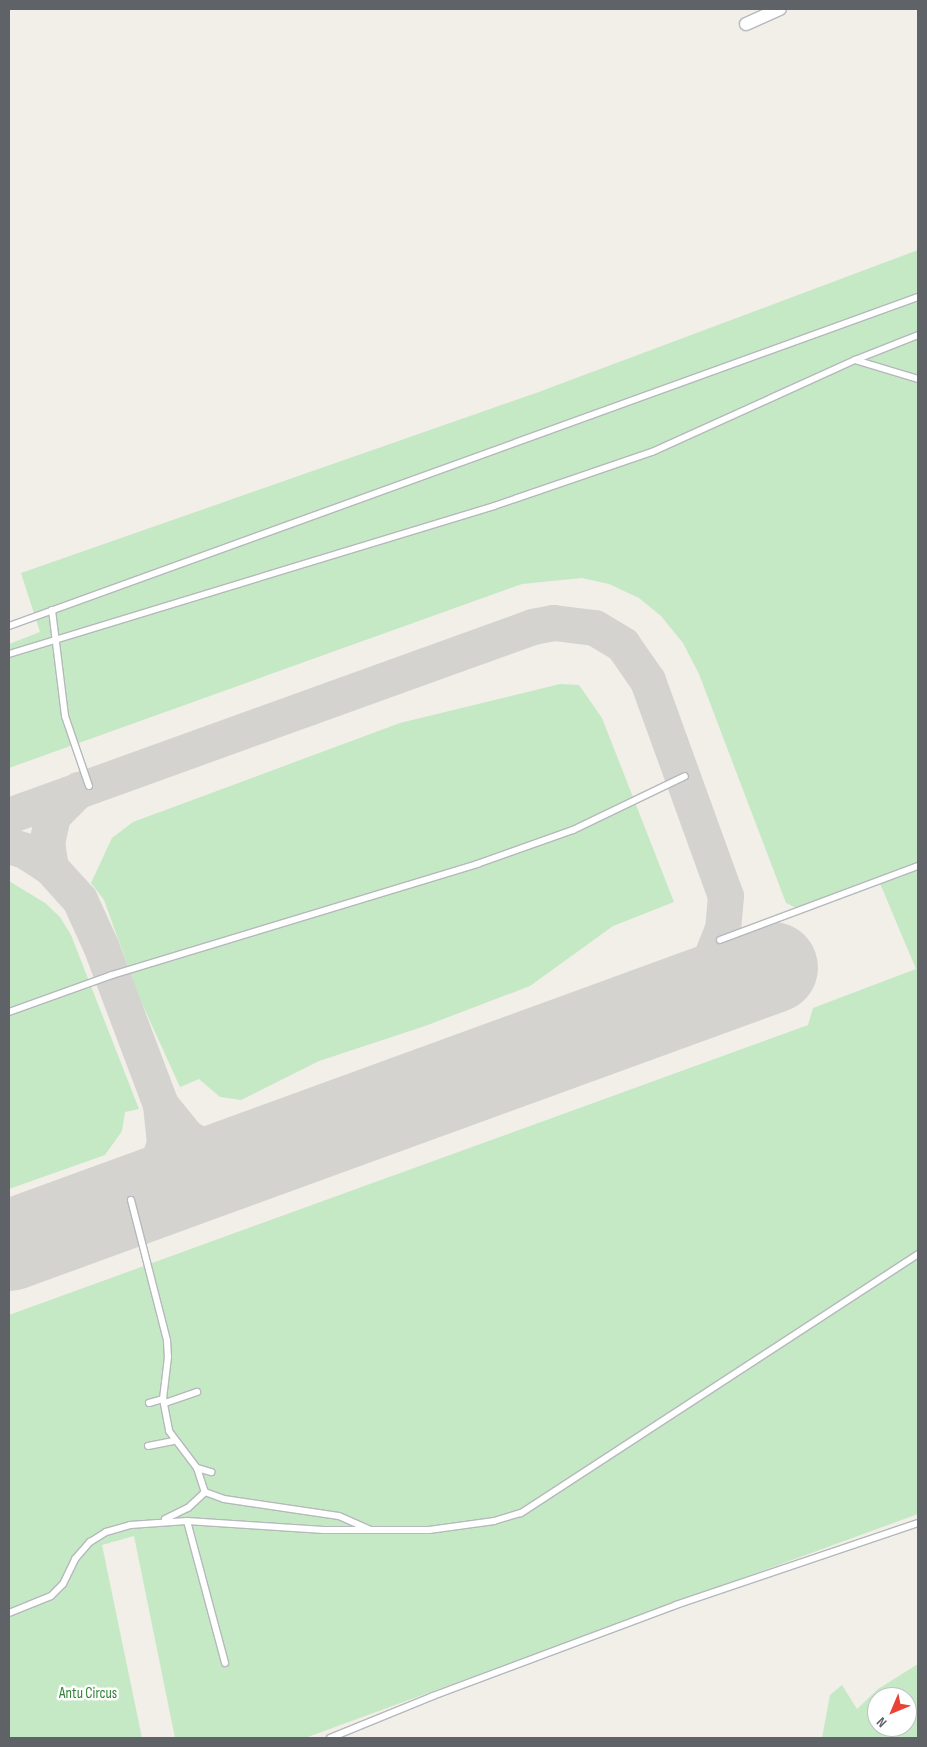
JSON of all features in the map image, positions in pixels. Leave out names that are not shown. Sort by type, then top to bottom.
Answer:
[{"type":"street","points":[[746,24],[780,9]]},
{"type":"lane","points":[[9,626],[918,297]]},
{"type":"lane","points":[[9,654],[57,641],[148,610],[494,506],[652,452],[855,360],[918,335]]},
{"type":"lane","points":[[855,360],[918,379]]},
{"type":"lane","points":[[52,610],[65,716],[89,786]]},
{"type":"lane","points":[[9,1012],[112,975],[477,864],[573,830],[685,776]]},
{"type":"lane","points":[[720,940],[918,866]]},
{"type":"lane","points":[[131,1200],[167,1340],[168,1357],[164,1401],[169,1432],[174,1441],[197,1468],[205,1492]]},
{"type":"lane","points":[[9,1613],[44,1600],[57,1591],[80,1552],[95,1539],[118,1528],[158,1521],[187,1520],[371,1531],[429,1530],[494,1521],[521,1513],[918,1254]]},
{"type":"lane","points":[[149,1403],[197,1392]]},
{"type":"lane","points":[[148,1446],[174,1441]]},
{"type":"lane","points":[[197,1468],[211,1472]]},
{"type":"lane","points":[[205,1492],[224,1499],[339,1516],[371,1531]]},
{"type":"lane","points":[[158,1521],[176,1515],[205,1492]]},
{"type":"lane","points":[[187,1520],[225,1663]]},
{"type":"lane","points":[[330,1738],[425,1699],[676,1605],[918,1522]]},
{"type":"green space","name":"Antu Circus","points":[[918,250],[918,1514],[305,1738],[175,1738],[134,1536],[102,1545],[142,1738],[9,1738],[9,1315],[808,1025],[813,1008],[916,969],[879,881],[802,911],[786,903],[699,674],[683,643],[661,616],[639,598],[609,584],[582,578],[522,584],[9,768],[9,644],[40,632],[21,573],[536,393]]},
{"type":"green space","points":[[560,684],[579,685],[602,718],[674,902],[613,926],[530,986],[425,1026],[319,1061],[241,1100],[220,1097],[199,1079],[180,1087],[139,997],[104,900],[91,883],[112,838],[133,822],[400,723]]},
{"type":"green space","points":[[9,881],[45,903],[60,917],[71,935],[139,1109],[125,1112],[122,1131],[105,1155],[9,1189]]},
{"type":"green space","points":[[918,1664],[918,1738],[822,1738],[830,1695],[842,1685],[857,1709],[867,1699],[867,1737],[917,1737],[917,1687],[881,1687]]},
{"type":"taxiway","points":[[9,816],[533,627],[554,623],[595,628],[623,645],[648,681],[726,896],[723,929],[709,963],[684,990],[659,1008]]},
{"type":"taxiway","points":[[51,868],[47,844],[53,816],[79,790]]},
{"type":"taxiway","points":[[9,846],[25,851],[51,868],[80,900],[101,946],[161,1105],[165,1143],[155,1173],[136,1202],[124,1203]]},
{"type":"taxiway","points":[[161,1105],[187,1137],[211,1152],[248,1162],[260,1153]]},
{"type":"runway","points":[[9,1245],[772,967]]}]
